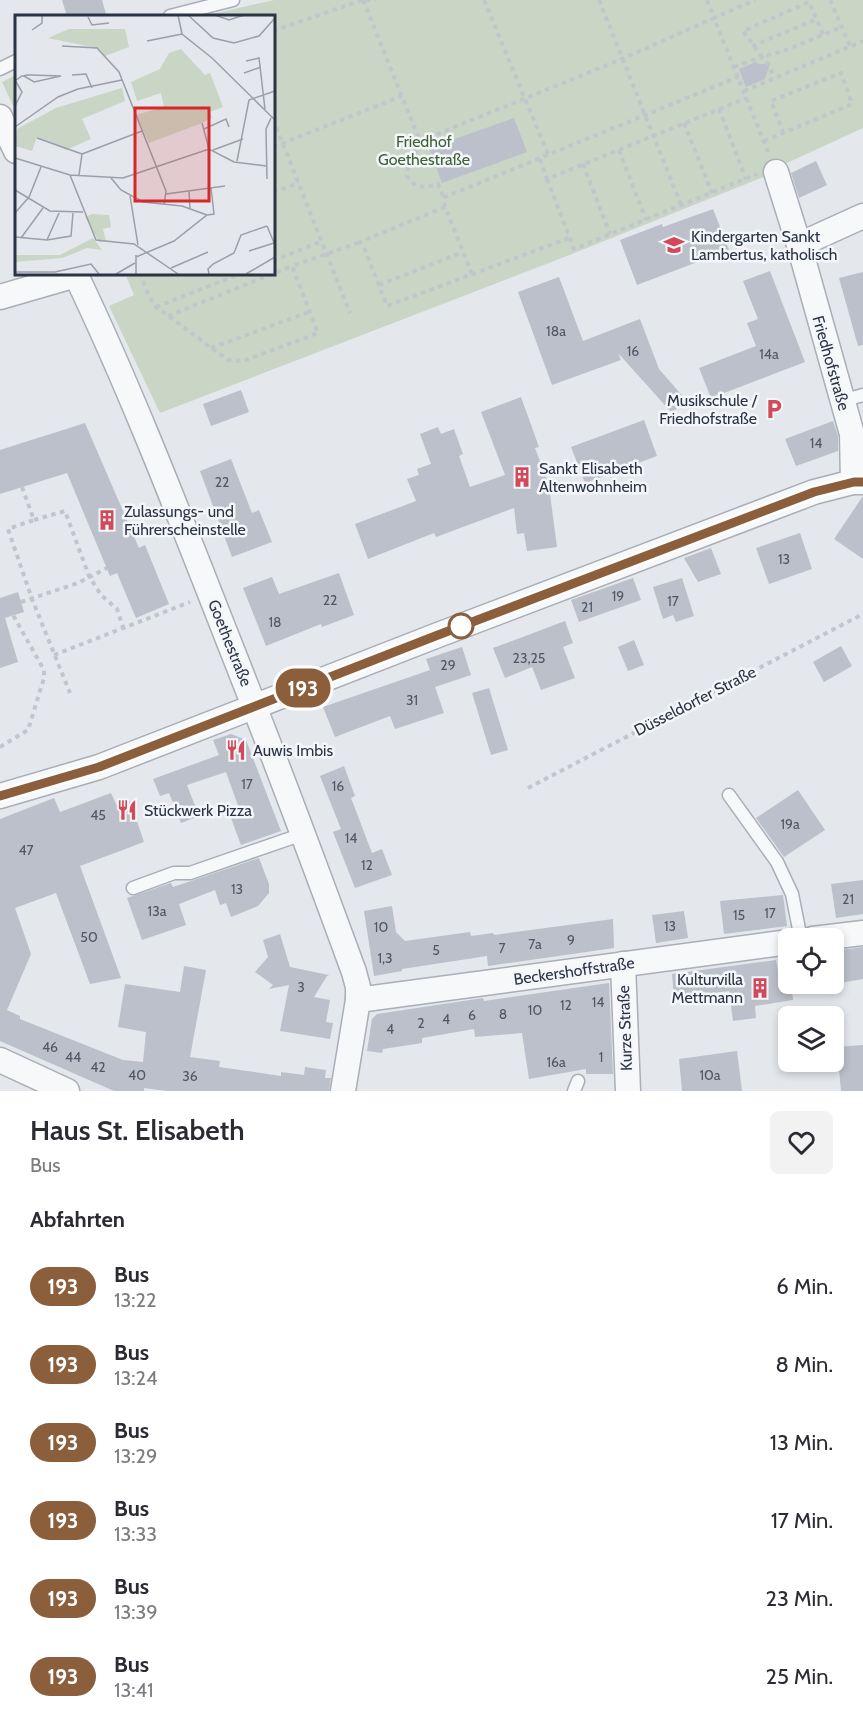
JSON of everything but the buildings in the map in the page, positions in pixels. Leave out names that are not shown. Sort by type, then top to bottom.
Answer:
[{"type":"street","points":[[0,117],[15,149]]},
{"type":"street","name":"Friedhofstraße","points":[[775,170],[852,398],[852,434],[858,482]]},
{"type":"street","points":[[799,245],[863,216]]},
{"type":"street","points":[[0,297],[75,274]]},
{"type":"street","name":"Goethestraße","points":[[75,274],[130,392],[211,594],[354,972],[358,987],[358,1000],[343,1091]]},
{"type":"street","points":[[0,796],[99,767],[814,492],[858,482]]},
{"type":"street","points":[[844,935],[863,933]]},
{"type":"street","name":"Beckershoffstraße","points":[[358,1000],[778,943]]},
{"type":"street","name":"Kurze Straße","points":[[623,964],[628,1091]]},
{"type":"street","points":[[0,1060],[67,1091]]},
{"type":"lane","points":[[174,15],[233,0]]},
{"type":"lane","points":[[0,69],[15,62]]},
{"type":"lane","points":[[729,795],[777,862],[792,894],[799,928]]},
{"type":"lane","points":[[133,888],[174,873],[190,873],[303,834]]},
{"type":"path","points":[[363,0],[420,141],[419,148],[407,166],[407,176],[416,186],[426,187],[438,184],[472,274]]},
{"type":"path","points":[[274,31],[363,0],[376,0]]},
{"type":"path","points":[[484,0],[548,154]]},
{"type":"path","points":[[598,0],[681,206]]},
{"type":"path","points":[[540,159],[574,249],[746,179],[775,170],[707,0]]},
{"type":"path","points":[[420,141],[622,59],[756,0]]},
{"type":"path","points":[[830,0],[850,46]]},
{"type":"path","points":[[774,78],[769,65],[742,31],[809,3],[824,34]]},
{"type":"path","points":[[752,46],[817,19]]},
{"type":"path","points":[[734,67],[786,50],[842,27]]},
{"type":"path","points":[[744,91],[863,41]]},
{"type":"path","points":[[764,141],[852,104],[841,73],[771,101],[783,132]]},
{"type":"path","points":[[444,199],[738,76]]},
{"type":"path","points":[[274,147],[402,96]]},
{"type":"path","points":[[547,179],[747,98]]},
{"type":"path","points":[[719,109],[746,179]]},
{"type":"path","points":[[274,122],[350,313]]},
{"type":"path","points":[[684,123],[712,193]]},
{"type":"path","points":[[618,150],[646,220]]},
{"type":"path","points":[[583,164],[610,234]]},
{"type":"path","points":[[274,192],[299,183]]},
{"type":"path","points":[[274,273],[360,242],[445,207]]},
{"type":"path","points":[[360,242],[387,306],[569,238]]},
{"type":"path","points":[[274,261],[322,241]]},
{"type":"path","points":[[379,285],[463,252]]},
{"type":"path","points":[[140,274],[156,307],[228,360],[236,362],[253,358],[318,333],[292,266]]},
{"type":"path","points":[[156,307],[239,274]]},
{"type":"path","points":[[168,316],[272,274]]},
{"type":"path","points":[[211,348],[309,312]]},
{"type":"path","points":[[22,487],[34,520]]},
{"type":"path","points":[[70,693],[32,599],[8,529],[65,511],[89,576],[101,595],[117,609],[123,627]]},
{"type":"path","points":[[21,602],[78,583],[107,568]]},
{"type":"path","points":[[54,655],[211,594]]},
{"type":"path","name":"Düsseldorfer Straße","points":[[528,788],[863,614]]},
{"type":"path","points":[[0,747],[28,730],[44,678],[44,670],[13,615]]},
{"type":"green space","name":"Friedhof Goethestraße","points":[[274,0],[863,0],[863,128],[787,163],[776,172],[572,254],[160,413],[109,306],[134,295],[125,274],[274,274],[274,15],[208,15]]},
{"type":"green space","points":[[15,76],[15,110],[2,82]]},
{"type":"bus line","name":"193","points":[[0,796],[99,767],[814,492],[863,482]]},
{"type":"place","name":"Kindergarten Sankt Lambertus, katholisch","points":[[674,245]]},
{"type":"place","name":"Musikschule / Friedhofstraße","points":[[774,409]]},
{"type":"place","name":"Sankt Elisabeth Altenwohnheim","points":[[522,477]]},
{"type":"place","name":"Zulassungs- und Führerscheinstelle","points":[[107,520]]},
{"type":"place","name":"Auwis Imbis","points":[[236,750]]},
{"type":"place","name":"Stückwerk Pizza","points":[[127,810]]},
{"type":"place","name":"Kulturvilla Mettmann","points":[[760,988]]}]
